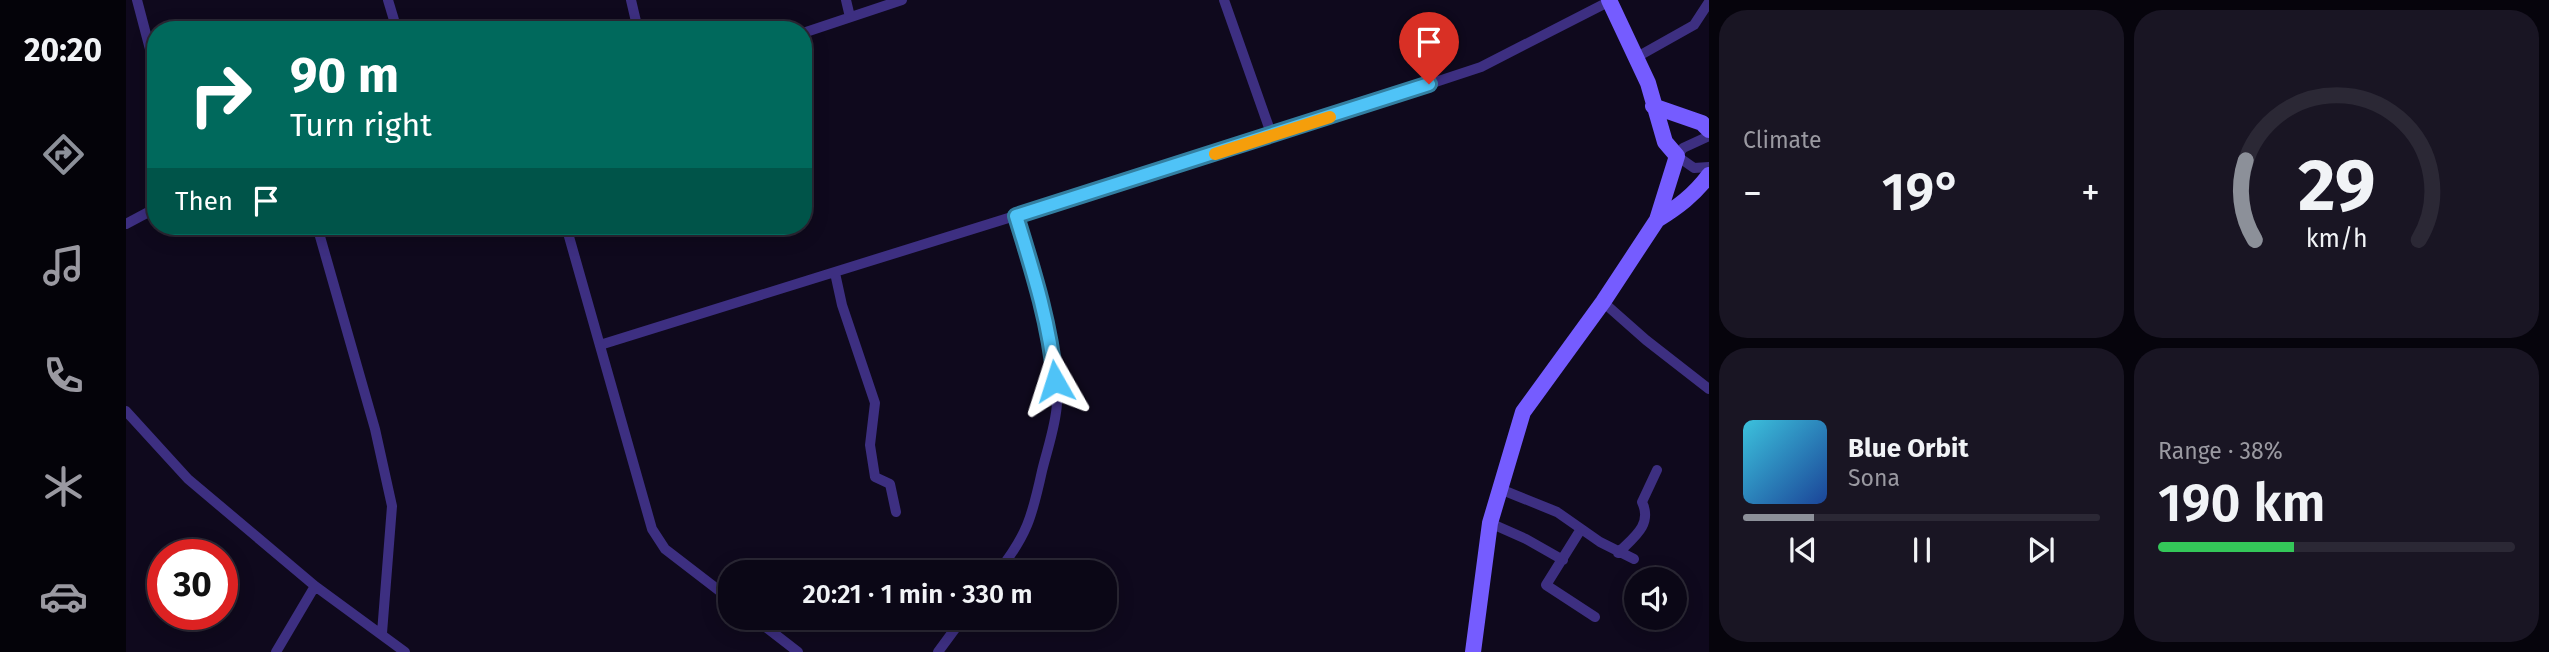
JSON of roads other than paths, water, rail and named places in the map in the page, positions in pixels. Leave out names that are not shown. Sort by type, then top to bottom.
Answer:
[{"type":"street","points":[[137,0],[147,38]]},
{"type":"street","points":[[388,0],[394,21]]},
{"type":"street","points":[[631,0],[636,21]]},
{"type":"street","points":[[846,0],[850,17]]},
{"type":"street","points":[[812,30],[902,0]]},
{"type":"street","points":[[1224,0],[1272,136]]},
{"type":"street","points":[[600,345],[1272,136],[1481,67],[1609,1],[1648,83],[1665,142],[1677,156],[1694,168],[1709,167]]},
{"type":"street","points":[[1637,57],[1694,25],[1709,2]]},
{"type":"street","points":[[1653,106],[1702,123],[1709,130]]},
{"type":"street","points":[[1473,652],[1490,523],[1524,412],[1603,302],[1657,220],[1677,156],[1683,148],[1709,136]]},
{"type":"street","points":[[1657,220],[1681,205],[1709,175]]},
{"type":"street","points":[[126,224],[147,213]]},
{"type":"street","points":[[1008,560],[1027,531],[1057,404],[1052,354],[1041,299],[1016,216]]},
{"type":"street","points":[[320,235],[375,429],[392,506],[382,633]]},
{"type":"street","points":[[569,235],[652,529],[665,549],[718,590]]},
{"type":"street","points":[[835,273],[842,305],[875,402],[870,445],[875,477],[890,484],[896,512]]},
{"type":"street","points":[[1603,302],[1709,389]]},
{"type":"street","points":[[126,411],[188,479],[316,586],[405,652]]},
{"type":"street","points":[[1618,553],[1642,528],[1646,519],[1642,502],[1657,470]]},
{"type":"street","points":[[1500,489],[1557,512],[1618,553],[1634,559]]},
{"type":"street","points":[[1490,523],[1563,560]]},
{"type":"street","points":[[1581,529],[1546,584],[1595,617]]},
{"type":"street","points":[[276,652],[316,586]]},
{"type":"street","points":[[770,630],[798,652]]},
{"type":"street","points":[[938,652],[954,630]]}]
